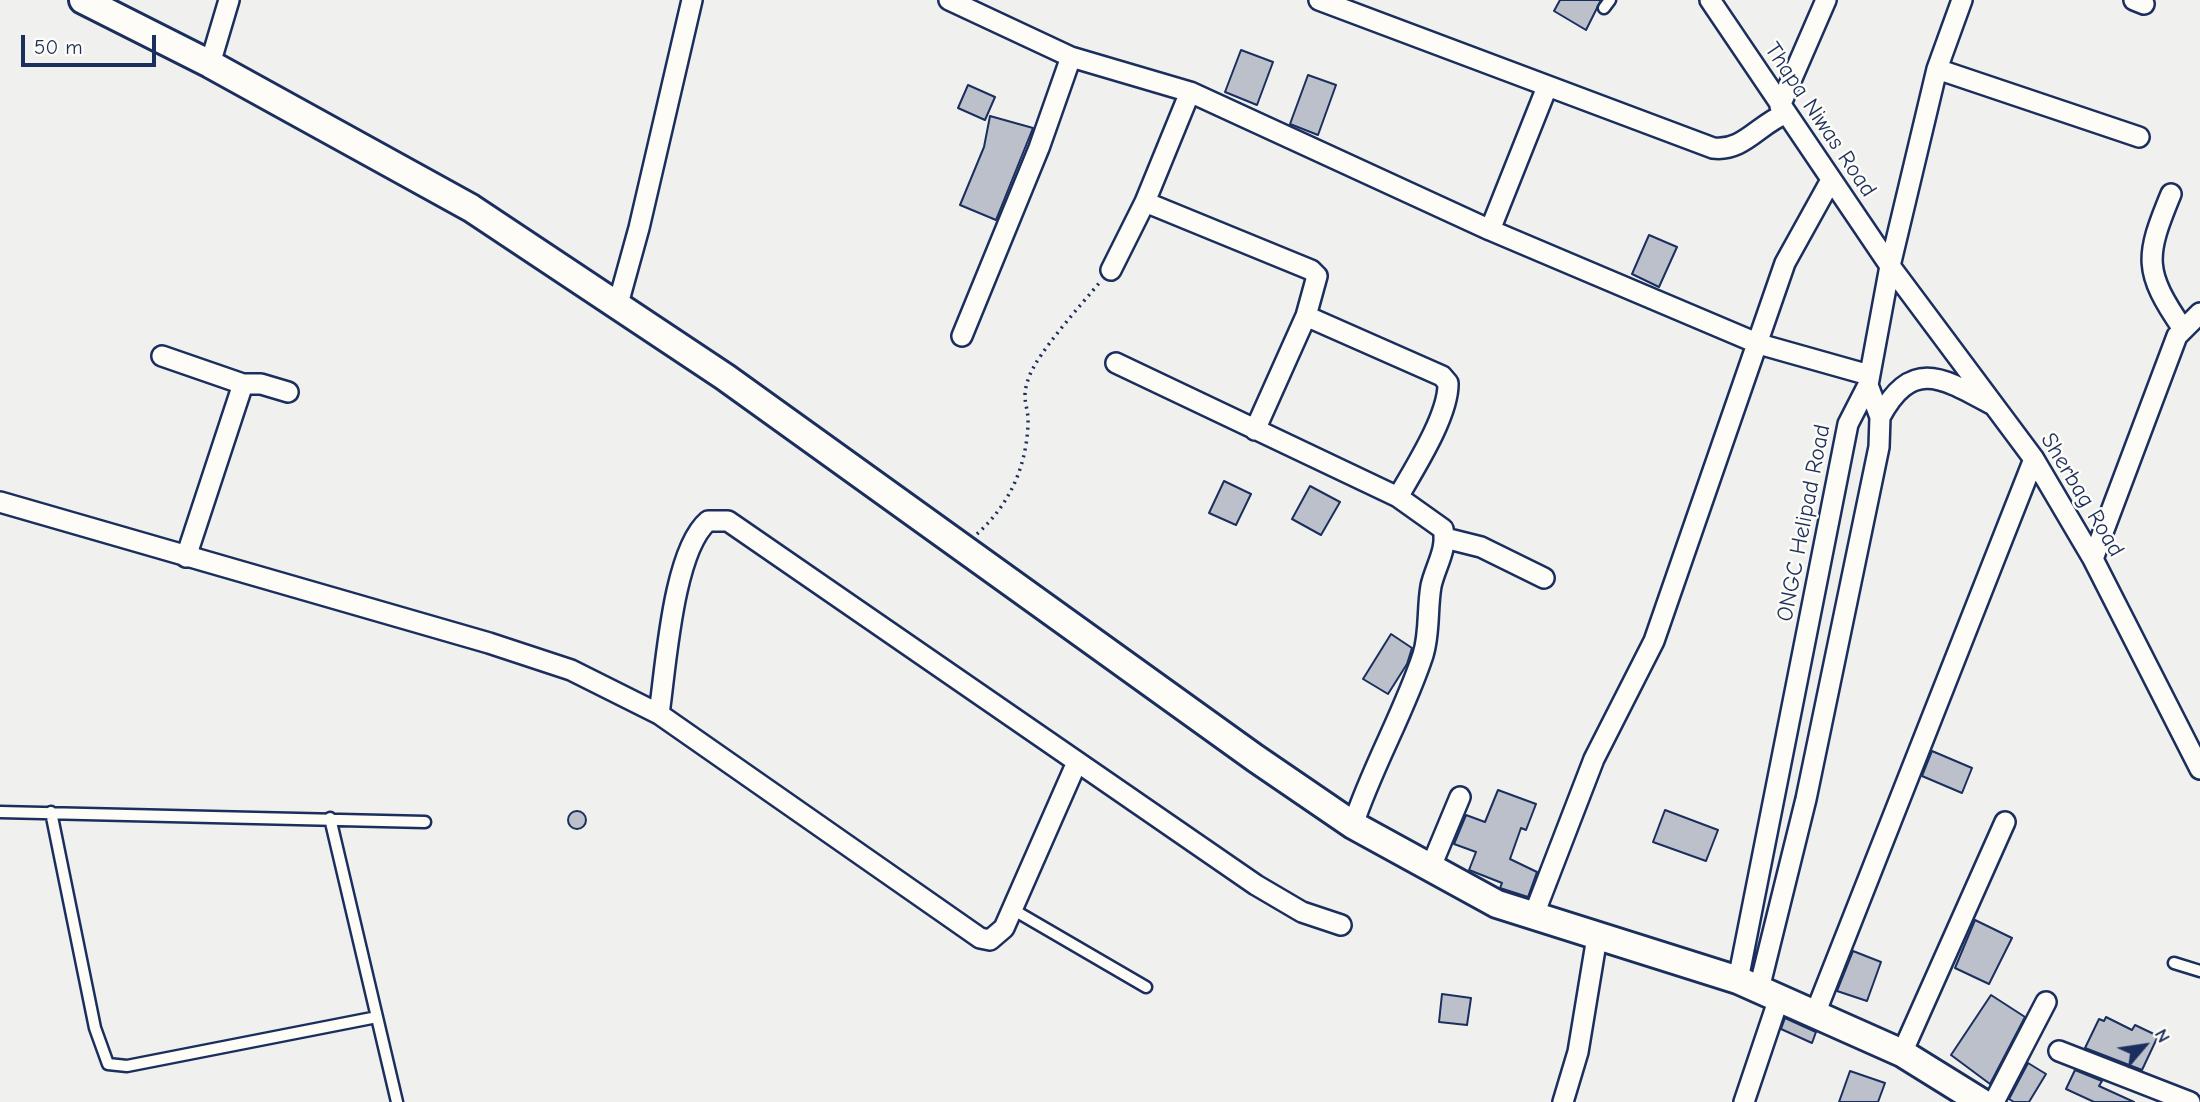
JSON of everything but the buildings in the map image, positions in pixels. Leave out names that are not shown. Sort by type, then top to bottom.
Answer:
[{"type":"street","points":[[83,0],[210,64],[471,208],[618,304],[964,546],[1255,758],[1353,825],[1497,904],[1759,989],[1902,1053],[1981,1102]]},
{"type":"street","points":[[210,64],[229,0]]},
{"type":"street","points":[[618,304],[639,228],[692,0]]},
{"type":"street","points":[[949,0],[1071,57],[1190,92],[1490,230],[1759,344],[1869,380],[1880,417],[1880,447],[1806,799],[1759,989],[1744,1102]]},
{"type":"street","points":[[1319,0],[1547,87],[1720,149],[1741,144],[1783,110],[1826,0]]},
{"type":"street","name":"ONGC Helipad Road","points":[[1759,989],[1849,424],[1869,380],[1890,266],[1937,69],[1962,0]]},
{"type":"street","name":"Thapa Niwas Road","points":[[1713,1],[1783,110],[1890,266]]},
{"type":"street","points":[[962,336],[1039,148],[1071,57]]},
{"type":"street","points":[[1937,69],[2139,137]]},
{"type":"street","points":[[1490,230],[1547,87]]},
{"type":"street","points":[[1111,270],[1145,202],[1190,92]]},
{"type":"street","points":[[1533,917],[1594,759],[1654,641],[1785,263],[1831,180]]},
{"type":"street","points":[[2171,194],[2152,240],[2151,259],[2159,287],[2183,329]]},
{"type":"street","points":[[1145,202],[1311,270],[1317,276],[1306,316],[1255,430]]},
{"type":"street","name":"Sherbag Road","points":[[1890,266],[2034,458],[2093,559],[2200,769]]},
{"type":"street","points":[[2093,559],[2177,336],[2200,313]]},
{"type":"street","points":[[1306,316],[1442,376],[1448,383],[1441,411],[1398,497]]},
{"type":"street","points":[[162,356],[243,384],[261,383],[288,392]]},
{"type":"street","points":[[1116,363],[1398,497],[1437,522],[1446,538],[1481,547],[1544,578]]},
{"type":"street","points":[[1880,417],[1898,388],[1916,379],[1940,381],[1997,407]]},
{"type":"street","points":[[186,557],[243,384]]},
{"type":"street","points":[[1815,1014],[2034,458]]},
{"type":"street","points":[[0,502],[489,643],[571,670],[659,714],[980,938],[990,940],[998,935],[1077,762]]},
{"type":"street","points":[[659,714],[682,567],[696,531],[708,521],[728,521],[1256,886],[1302,912],[1341,925]]},
{"type":"street","points":[[1353,825],[1368,779],[1422,658],[1428,634],[1430,590],[1446,538]]},
{"type":"street","points":[[1430,869],[1460,797]]},
{"type":"street","points":[[1902,1053],[2005,822]]},
{"type":"street","points":[[1563,1102],[1578,1052],[1597,937]]},
{"type":"street","points":[[1994,1102],[2046,1002]]},
{"type":"street","points":[[2059,1051],[2190,1102]]},
{"type":"lane","points":[[0,812],[425,822]]},
{"type":"lane","points":[[51,812],[95,1028],[108,1064],[127,1066],[377,1017]]},
{"type":"lane","points":[[330,818],[397,1102]]},
{"type":"lane","points":[[1012,909],[1146,987]]},
{"type":"lane","points":[[2174,963],[2200,971]]},
{"type":"path","points":[[964,546],[995,518],[1013,490],[1026,448],[1028,421],[1023,398],[1030,374],[1073,314],[1111,270]]}]
